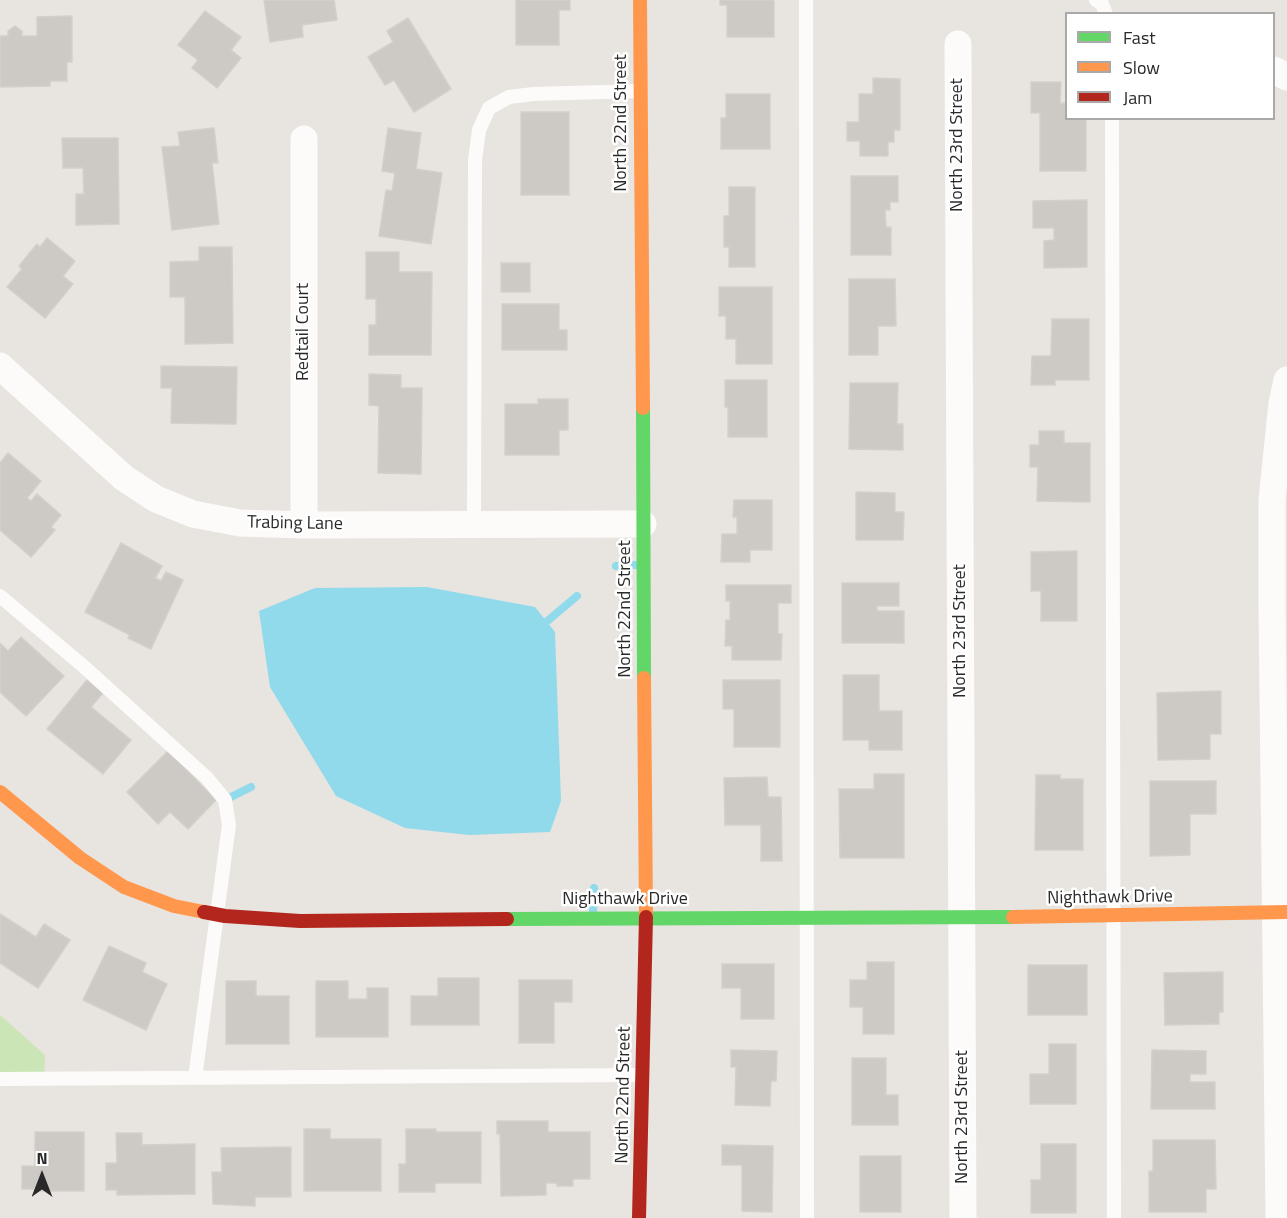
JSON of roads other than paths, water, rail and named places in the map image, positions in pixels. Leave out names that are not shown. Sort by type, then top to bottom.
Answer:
[{"type":"street","name":"North 22nd Street","points":[[639,1218],[646,917],[640,0]]},
{"type":"street","name":"North 23rd Street","points":[[958,44],[963,1218]]},
{"type":"street","name":"Redtail Court","points":[[303,139],[304,525]]},
{"type":"street","name":"Trabing Lane","points":[[0,366],[124,477],[156,499],[193,514],[240,523],[304,525],[643,524]]},
{"type":"street","points":[[1279,1218],[1280,500],[1282,403],[1287,380]]},
{"type":"street","name":"Nighthawk Drive","points":[[0,792],[80,858],[124,887],[174,906],[218,915],[300,921],[646,917],[962,918],[1281,912]]},
{"type":"lane","points":[[806,0],[807,1218]]},
{"type":"lane","points":[[1096,0],[1102,4],[1105,12]]},
{"type":"lane","points":[[474,524],[475,160],[478,130],[489,108],[509,97],[533,94],[640,91]]},
{"type":"lane","points":[[1112,120],[1114,1218]]},
{"type":"lane","points":[[0,596],[82,664],[207,778],[225,800],[229,825],[195,1078]]},
{"type":"lane","points":[[0,1079],[642,1075]]},
{"type":"water","points":[[427,587],[535,607],[555,632],[561,801],[550,832],[469,835],[405,828],[336,796],[270,687],[259,611],[315,588]]},
{"type":"waterway","points":[[616,566],[636,565]]},
{"type":"waterway","points":[[539,628],[577,596]]},
{"type":"waterway","points":[[225,800],[251,787]]},
{"type":"waterway","points":[[593,911],[594,888]]}]
